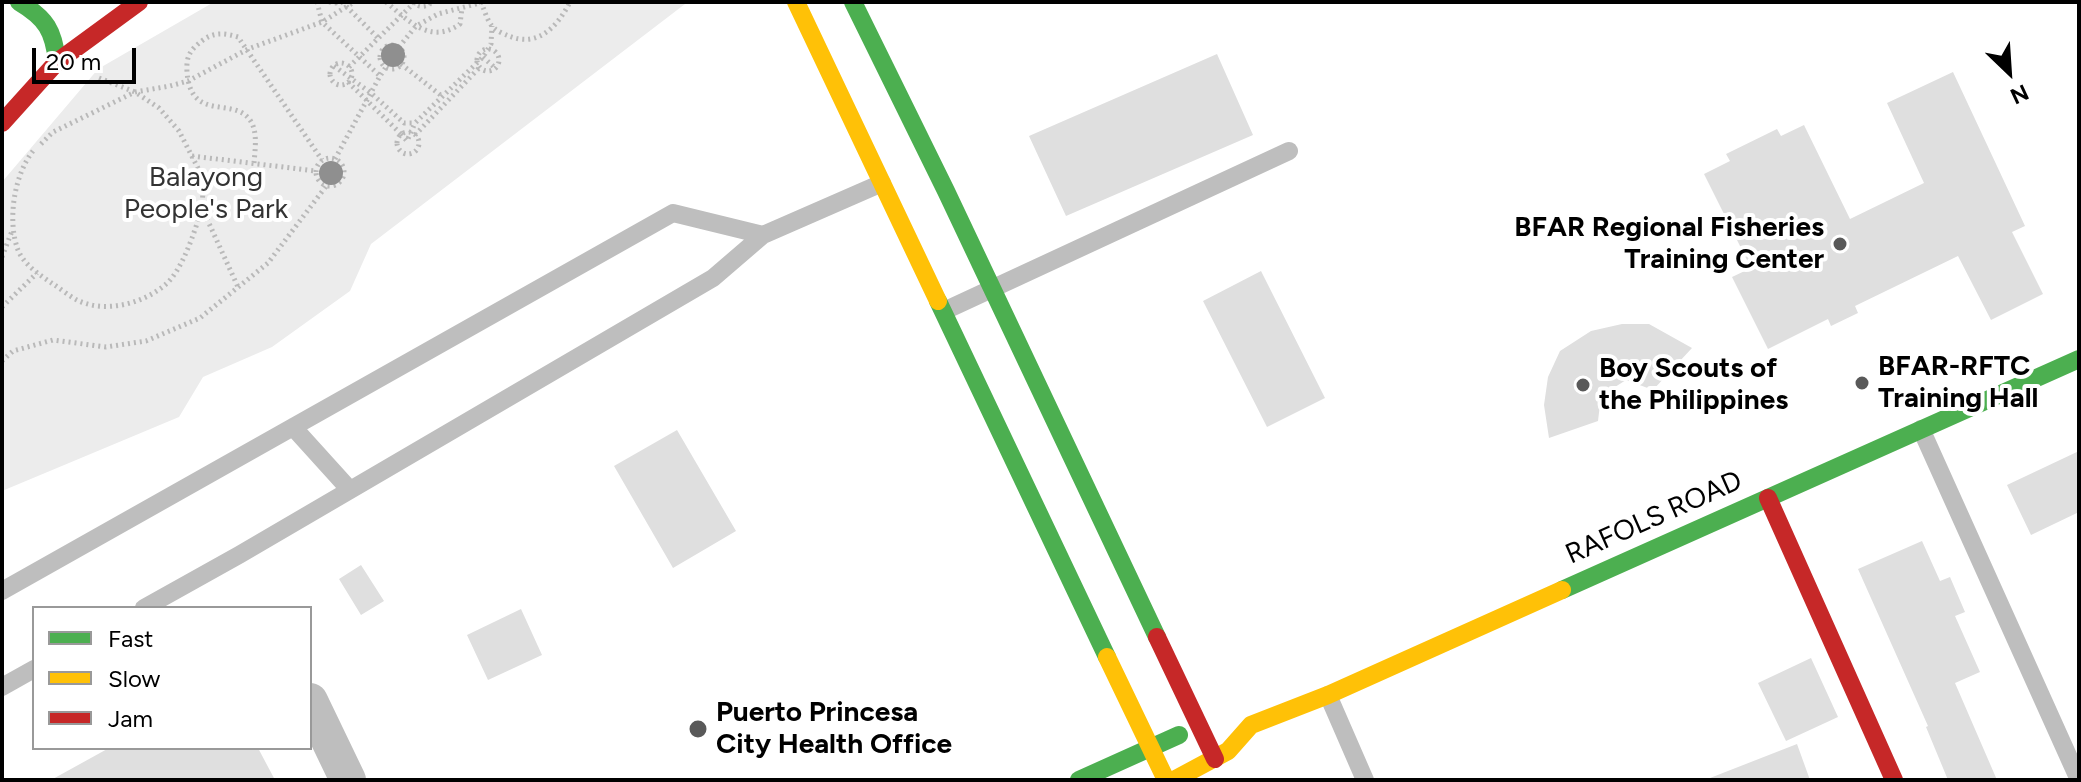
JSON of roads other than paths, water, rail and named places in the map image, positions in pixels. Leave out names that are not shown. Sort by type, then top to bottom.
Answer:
[{"type":"street","points":[[2,5],[18,2],[35,11],[48,25],[56,43],[57,62]]},
{"type":"street","points":[[2,123],[57,62],[139,2]]},
{"type":"street","points":[[796,2],[1166,780]]},
{"type":"street","points":[[853,2],[1215,759]]},
{"type":"street","name":"RAFOLS ROAD","points":[[1079,780],[1200,727],[1235,723],[1328,695],[2079,359]]},
{"type":"street","points":[[1768,498],[1894,780]]},
{"type":"street","points":[[312,705],[348,780]]},
{"type":"street","name":"RAFOLS ROAD","points":[[1174,780],[1228,751],[1235,723]]},
{"type":"lane","points":[[944,311],[1289,151]]},
{"type":"lane","points":[[147,606],[713,278],[763,235],[883,182]]},
{"type":"lane","points":[[2,591],[673,213],[763,235]]},
{"type":"lane","points":[[293,427],[350,490]]},
{"type":"lane","points":[[1921,429],[2079,780]]},
{"type":"lane","points":[[2,687],[32,670]]},
{"type":"lane","points":[[1328,695],[1365,780]]},
{"type":"place","name":"BFAR Regional Fisheries Training Center","points":[[1840,244]]},
{"type":"place","name":"BFAR-RFTC Training Hall","points":[[1862,383]]},
{"type":"place","name":"Boy Scouts of the Philippines","points":[[1583,385]]},
{"type":"place","name":"Puerto Princesa City Health Office","points":[[698,729]]},
{"type":"park label","name":"Balayong People's Park","points":[[206,194]]}]
